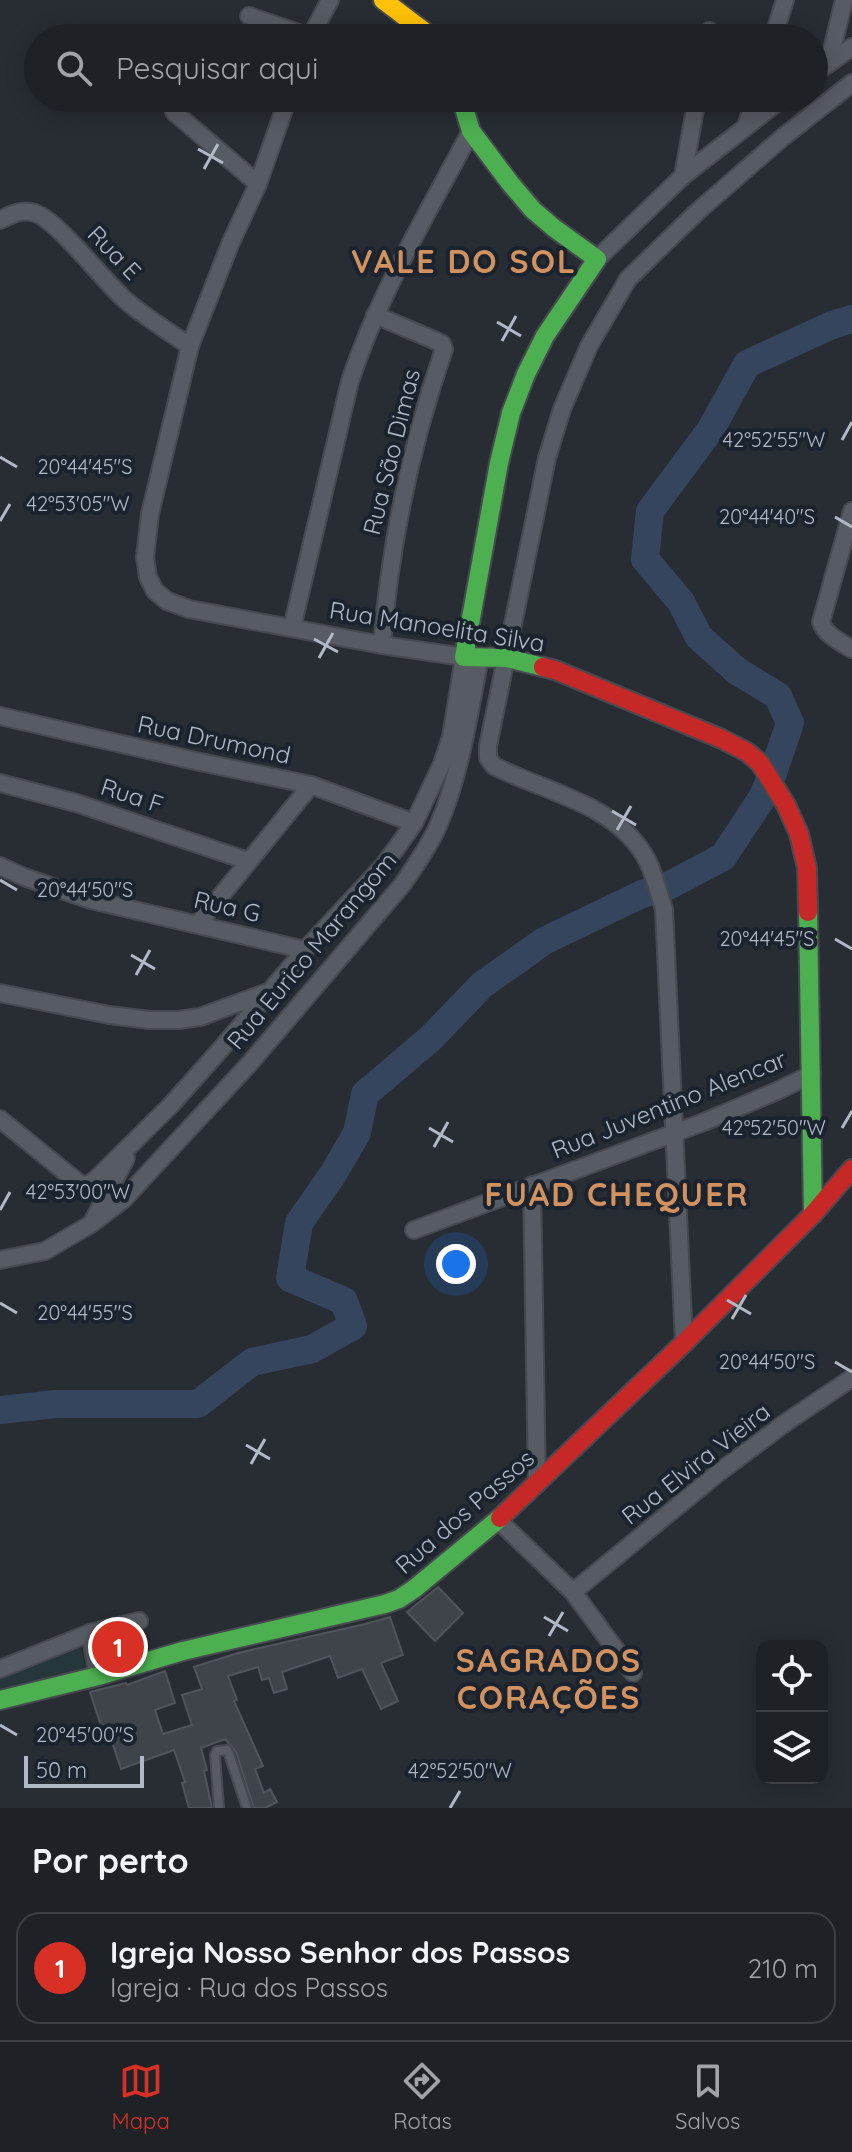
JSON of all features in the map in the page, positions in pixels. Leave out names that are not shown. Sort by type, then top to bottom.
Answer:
[{"type":"street","points":[[317,24],[330,0]]},
{"type":"street","points":[[383,0],[415,24]]},
{"type":"street","points":[[777,24],[785,0]]},
{"type":"street","points":[[829,62],[844,0]]},
{"type":"street","points":[[249,16],[271,24]]},
{"type":"street","points":[[829,62],[852,47]]},
{"type":"street","points":[[828,102],[852,83]]},
{"type":"street","points":[[174,112],[258,184]]},
{"type":"street","points":[[190,346],[231,242],[258,184],[279,112]]},
{"type":"street","points":[[465,112],[471,131],[533,210],[597,259]]},
{"type":"street","points":[[683,176],[694,112]]},
{"type":"street","points":[[746,126],[750,112]]},
{"type":"street","points":[[472,657],[499,463],[511,413],[545,336],[597,259],[683,176],[764,112]]},
{"type":"street","points":[[684,1343],[664,909],[649,863],[632,839],[614,822],[575,800],[494,766],[488,758],[488,746],[547,458],[562,409],[589,346],[628,279],[697,212],[815,112]]},
{"type":"street","points":[[292,628],[350,381],[375,315],[471,131]]},
{"type":"street","name":"Rua E","points":[[0,220],[20,211],[38,214],[46,219],[124,298],[190,346]]},
{"type":"street","name":"Rua São Dimas","points":[[375,315],[434,340],[444,349],[417,434],[398,516],[386,593],[382,645]]},
{"type":"street","name":"Rua Manoelita Silva","points":[[190,346],[150,514],[145,557],[148,577],[155,591],[167,601],[189,609],[382,645],[472,657],[507,658],[555,670],[740,748],[760,764],[783,799],[803,842],[807,868],[812,1074]]},
{"type":"street","points":[[852,511],[821,622],[828,633],[852,649]]},
{"type":"street","name":"Rua Eurico Marangom","points":[[0,1119],[80,1184],[88,1185],[95,1180],[135,1142],[383,866],[414,823],[432,788],[451,737],[472,657]]},
{"type":"street","name":"Rua Eurico Marangom","points":[[0,1260],[45,1251],[91,1224],[124,1199],[250,1063],[402,885],[437,827],[449,797],[460,757],[472,657]]},
{"type":"street","name":"Rua Drumond","points":[[0,716],[311,785],[414,823]]},
{"type":"street","name":"Rua F","points":[[0,783],[76,803],[248,861]]},
{"type":"street","points":[[198,924],[311,785]]},
{"type":"street","name":"Rua G","points":[[0,866],[91,900],[305,950]]},
{"type":"street","points":[[0,993],[109,1015],[164,1020],[200,1017],[269,992]]},
{"type":"street","name":"Rua Juventino Alencar","points":[[414,1230],[733,1110],[812,1074],[813,1214]]},
{"type":"street","points":[[91,1224],[135,1142]]},
{"type":"street","name":"Rua dos Passos","points":[[0,1700],[183,1651],[360,1611],[399,1599],[498,1520],[537,1484],[813,1214],[852,1169]]},
{"type":"street","points":[[532,1185],[537,1484]]},
{"type":"street","name":"Rua Elvira Vieira","points":[[573,1592],[718,1473],[852,1378]]},
{"type":"street","points":[[498,1520],[573,1592],[633,1673]]},
{"type":"street","points":[[0,1669],[90,1633],[139,1621]]},
{"type":"street","points":[[90,1633],[98,1676]]},
{"type":"lane","points":[[219,1808],[215,1755],[217,1751],[227,1750],[247,1808]]},
{"type":"shaded area","points":[[79,1642],[86,1670],[0,1693],[0,1671]]},
{"type":"building","points":[[438,1587],[463,1613],[435,1641],[407,1612]]},
{"type":"building","points":[[390,1617],[403,1655],[381,1663],[398,1701],[381,1709],[362,1669],[338,1678],[330,1656],[282,1672],[287,1689],[274,1693],[269,1678],[262,1680],[258,1667],[228,1676],[237,1700],[234,1701],[263,1766],[255,1769],[264,1793],[270,1789],[277,1802],[265,1808],[254,1808],[236,1752],[225,1739],[201,1748],[212,1808],[189,1808],[182,1783],[185,1782],[174,1750],[121,1769],[106,1724],[101,1726],[90,1692],[127,1685],[165,1671],[175,1703],[155,1710],[163,1734],[192,1725],[182,1695],[202,1689],[194,1667],[238,1653]]},
{"type":"waterway","points":[[0,1410],[56,1404],[198,1404],[252,1362],[312,1349],[353,1326],[344,1301],[290,1278],[299,1223],[357,1133],[365,1094],[431,1038],[482,985],[544,941],[642,894],[668,886],[723,857],[762,798],[790,723],[778,696],[737,671],[699,637],[681,602],[645,559],[650,511],[711,429],[747,364],[852,319]]},
{"type":"traffic: fast","points":[[465,112],[471,131],[533,210],[597,259],[545,336],[511,413],[464,657],[507,658],[543,667]]},
{"type":"traffic: fast","points":[[808,912],[813,1214]]},
{"type":"traffic: fast","points":[[0,1700],[183,1651],[399,1599],[500,1518]]},
{"type":"traffic: slow","points":[[383,0],[415,24]]},
{"type":"traffic: jam","points":[[543,667],[722,739],[760,763],[786,805],[799,834],[807,868],[808,912]]},
{"type":"traffic: jam","points":[[500,1518],[684,1343],[813,1214],[852,1169]]},
{"type":"place","name":"Igreja Nosso Senhor dos Passos","points":[[118,1647]]},
{"type":"district","name":"VALE DO SOL","points":[[464,262]]},
{"type":"district","name":"FUAD CHEQUER","points":[[617,1195]]},
{"type":"district","name":"SAGRADOS CORAÇÕES","points":[[549,1680]]}]
